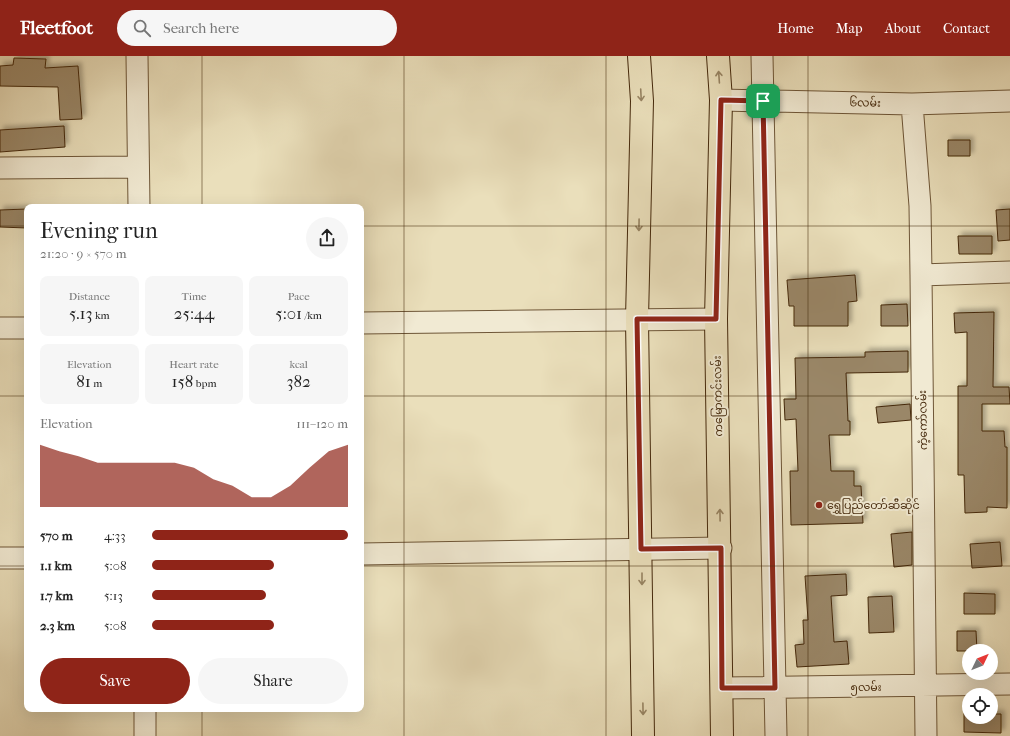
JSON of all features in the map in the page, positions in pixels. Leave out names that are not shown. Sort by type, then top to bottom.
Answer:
[{"type":"main road","points":[[639,56],[642,102],[637,319],[643,736]]},
{"type":"main road","name":"ကမြောကင်းလမ်း","points":[[718,56],[721,100],[716,319],[721,548],[722,736]]},
{"type":"street","points":[[137,56],[139,204]]},
{"type":"street","points":[[762,56],[776,736]]},
{"type":"street","name":"၆လမ်း","points":[[721,100],[912,104],[1010,101]]},
{"type":"street","name":"ကံ့ကော်လမ်း","points":[[912,104],[920,206],[926,736]]},
{"type":"street","points":[[0,168],[138,167]]},
{"type":"street","points":[[921,275],[1010,272]]},
{"type":"street","points":[[364,323],[716,319]]},
{"type":"street","points":[[0,328],[24,328]]},
{"type":"street","points":[[364,554],[721,548]]},
{"type":"street","points":[[0,558],[24,558]]},
{"type":"street","name":"၅လမ်း","points":[[722,688],[925,687],[1010,684]]},
{"type":"street","points":[[145,712],[145,736]]},
{"type":"building","points":[[14,58],[46,59],[45,68],[78,66],[82,119],[60,120],[58,87],[0,86],[0,66],[13,65]]},
{"type":"building","points":[[64,126],[65,147],[0,152],[0,130]]},
{"type":"building","points":[[948,140],[970,140],[970,156],[948,156]]},
{"type":"building","points":[[24,209],[24,228],[0,227],[0,210]]},
{"type":"building","points":[[1010,209],[1010,240],[998,241],[996,210]]},
{"type":"building","points":[[958,236],[992,236],[992,254],[959,254]]},
{"type":"building","points":[[855,275],[857,301],[848,302],[848,326],[794,326],[794,306],[789,306],[787,280]]},
{"type":"building","points":[[907,304],[908,326],[881,326],[881,305]]},
{"type":"building","points":[[994,312],[993,387],[1009,387],[1010,404],[982,404],[982,431],[1004,431],[1005,447],[1007,447],[1007,508],[987,507],[987,512],[965,513],[964,475],[958,475],[958,386],[967,386],[967,332],[955,333],[954,313]]},
{"type":"building","points":[[908,351],[908,372],[846,373],[850,435],[829,435],[831,471],[854,471],[854,486],[861,486],[863,523],[791,525],[790,471],[798,471],[796,419],[785,420],[784,399],[796,399],[795,358],[865,357],[865,352]]},
{"type":"building","points":[[910,404],[911,420],[878,423],[876,407]]},
{"type":"building","points":[[912,532],[912,565],[894,567],[891,534]]},
{"type":"building","points":[[1000,542],[1002,566],[972,568],[970,544]]},
{"type":"building","points":[[846,574],[847,595],[831,596],[834,642],[847,641],[849,664],[797,667],[795,645],[804,644],[803,620],[808,620],[805,576]]},
{"type":"building","points":[[964,593],[995,594],[995,614],[964,614]]},
{"type":"building","points":[[892,596],[894,632],[869,633],[868,597]]},
{"type":"building","points":[[957,631],[976,631],[977,644],[962,644],[962,651],[957,651]]},
{"type":"building","points":[[998,714],[1001,714],[1001,733],[964,732],[964,724],[998,724]]},
{"type":"place","name":"ရွှေပြည်တော်ဆီဆိုင်","points":[[819,505]]},
{"type":"route","points":[[721,100],[763,101],[775,688],[722,688],[721,548],[641,549],[637,319],[716,319],[721,100]]}]
